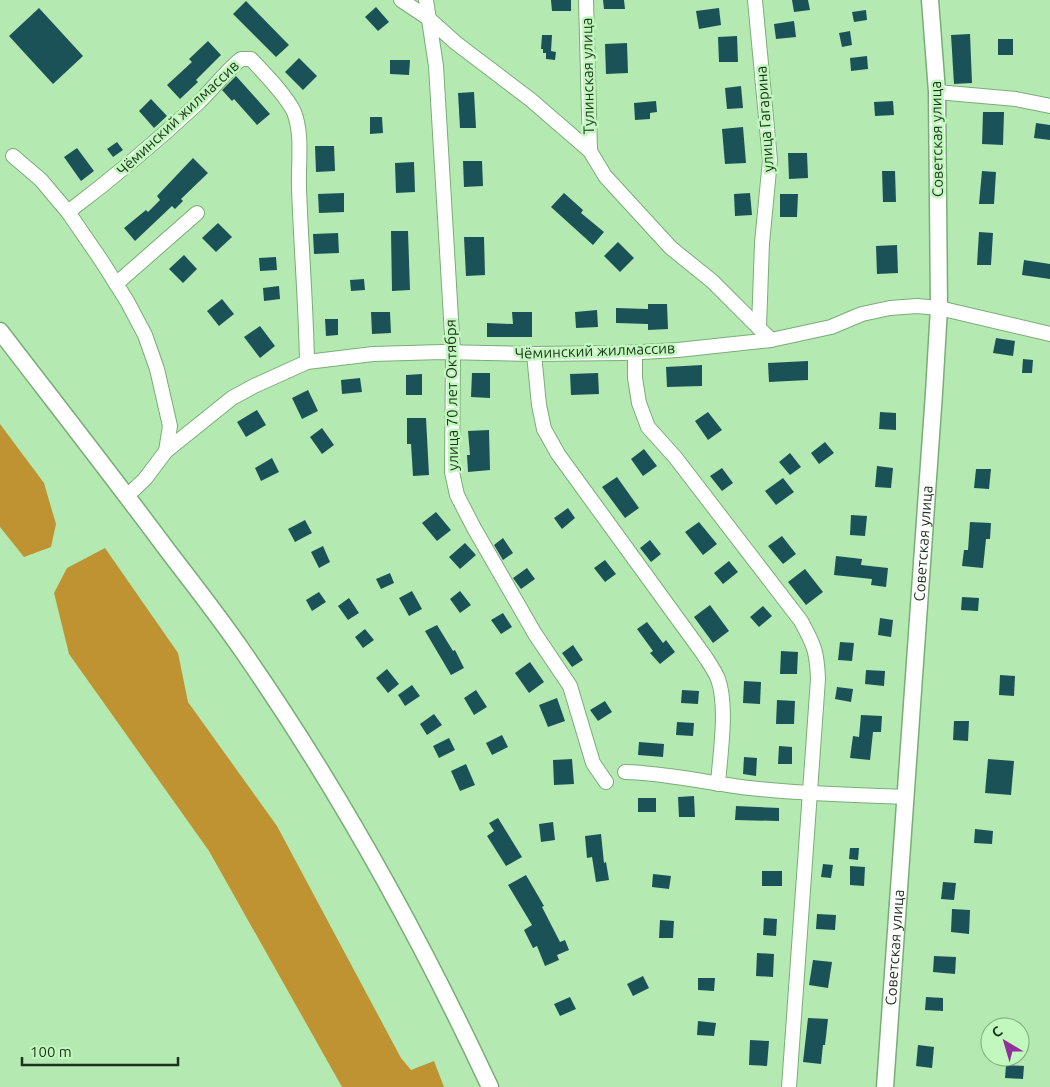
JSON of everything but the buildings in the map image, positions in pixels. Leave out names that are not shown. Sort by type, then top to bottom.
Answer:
[{"type":"main road","name":"Советская улица","points":[[885,1087],[939,308],[937,92],[930,0]]},
{"type":"main road","points":[[0,331],[127,496],[243,652],[298,736],[368,850],[457,1017],[490,1087]]},
{"type":"street","points":[[401,0],[428,18],[456,43],[530,100],[590,151],[605,176],[671,248],[712,281],[771,340]]},
{"type":"street","name":"улица 70 лет Октября","points":[[426,0],[436,66],[453,352],[452,472],[458,495],[474,528],[531,626],[570,686],[593,763],[606,782]]},
{"type":"street","name":"Тулинская улица","points":[[586,0],[590,151]]},
{"type":"street","name":"улица Гагарина","points":[[756,0],[770,160],[762,243],[759,327]]},
{"type":"street","name":"Чёминский жилмассив","points":[[68,212],[156,142],[241,59],[251,59],[294,112],[299,138],[299,186],[307,362]]},
{"type":"street","points":[[937,92],[1016,99],[1050,106]]},
{"type":"street","name":"Чёминский жилмассив","points":[[13,156],[41,180],[68,212],[116,284],[145,335],[156,369],[170,426],[166,451]]},
{"type":"street","points":[[116,284],[198,213]]},
{"type":"street","name":"Чёминский жилмассив","points":[[127,496],[145,480],[166,451],[232,398],[307,362],[373,354],[453,352],[534,354],[635,353],[771,340],[831,327],[862,314],[890,308],[917,306],[939,308],[1050,334]]},
{"type":"street","points":[[635,353],[635,378],[639,403],[648,427],[675,457],[801,621],[814,647],[817,658],[818,679],[789,1087]]},
{"type":"street","points":[[534,354],[539,405],[544,429],[553,446],[718,677],[722,692],[718,784]]},
{"type":"street","points":[[625,772],[650,772],[718,784],[810,793],[906,797]]},
{"type":"shaded area","points":[[0,424],[44,483],[56,524],[51,547],[24,557],[0,527]]},
{"type":"shaded area","points":[[105,548],[178,653],[188,702],[277,826],[401,1058],[411,1070],[434,1061],[444,1087],[342,1087],[209,851],[69,654],[54,593],[67,568]]}]
